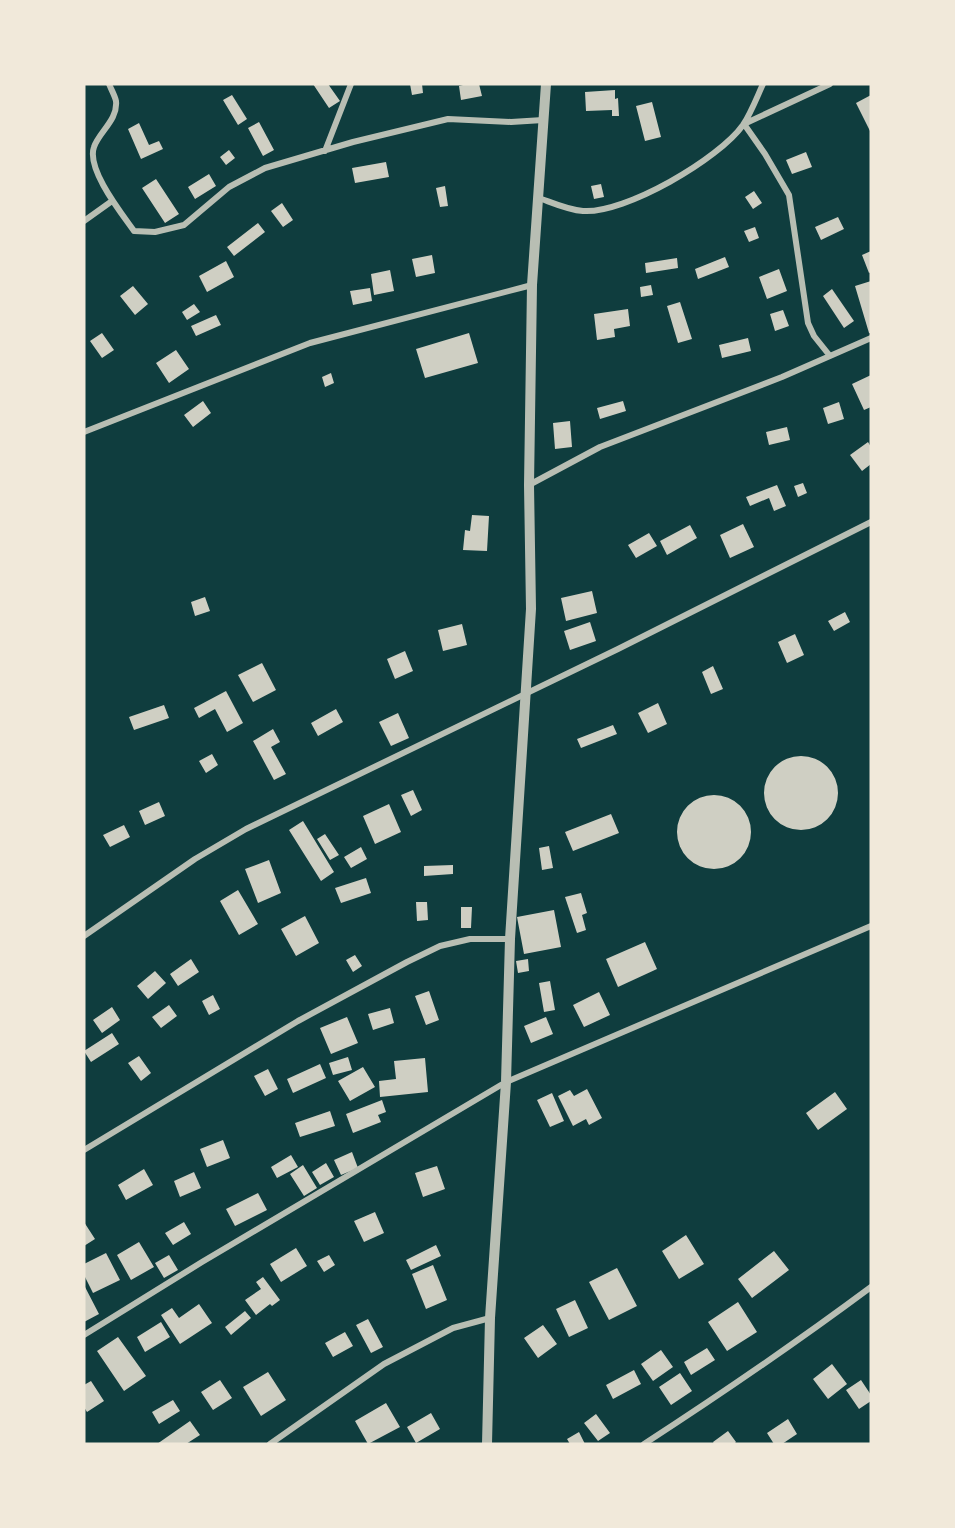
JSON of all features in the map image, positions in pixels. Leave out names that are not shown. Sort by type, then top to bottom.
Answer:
[{"type":"street","points":[[109,84],[116,101],[114,116],[93,149],[94,166],[112,201],[134,231],[155,232],[184,225],[229,188],[265,168],[353,142],[448,119],[511,122],[543,120]]},
{"type":"street","points":[[325,151],[351,84]]},
{"type":"street","points":[[487,1444],[490,1318],[506,1082],[510,939],[531,609],[529,485],[532,285],[546,84]]},
{"type":"street","points":[[539,198],[565,208],[584,211],[606,209],[628,202],[687,171],[733,137],[744,124],[763,84]]},
{"type":"street","points":[[744,124],[830,84]]},
{"type":"street","points":[[744,124],[789,195],[808,323],[814,336],[830,356]]},
{"type":"street","points":[[84,221],[112,201]]},
{"type":"street","points":[[84,432],[310,343],[532,285]]},
{"type":"street","points":[[529,485],[600,447],[771,381],[871,338]]},
{"type":"street","points":[[84,936],[195,858],[246,829],[871,522]]},
{"type":"street","points":[[84,1335],[202,1262],[506,1082],[871,926]]},
{"type":"street","points":[[84,1150],[298,1021],[407,962],[440,946],[470,939],[510,939]]},
{"type":"street","points":[[644,1444],[769,1362],[871,1287]]},
{"type":"street","points":[[270,1444],[384,1364],[453,1328],[490,1318]]},
{"type":"building","points":[[313,84],[328,84],[340,101],[329,108]]},
{"type":"building","points":[[410,84],[422,84],[423,93],[412,95]]},
{"type":"building","points":[[479,84],[482,96],[461,100],[459,86]]},
{"type":"building","points":[[615,90],[619,116],[612,116],[612,110],[586,111],[585,92]]},
{"type":"building","points":[[232,95],[247,119],[238,125],[223,100]]},
{"type":"building","points":[[871,95],[871,133],[856,103]]},
{"type":"building","points":[[652,102],[661,137],[645,141],[636,106]]},
{"type":"building","points":[[259,122],[274,150],[263,156],[248,128]]},
{"type":"building","points":[[139,123],[149,145],[159,141],[163,149],[141,159],[128,129]]},
{"type":"building","points":[[229,150],[235,158],[226,165],[220,157]]},
{"type":"building","points":[[806,152],[812,167],[792,174],[786,160]]},
{"type":"building","points":[[386,162],[389,177],[355,183],[352,168]]},
{"type":"building","points":[[209,174],[216,186],[195,199],[188,187]]},
{"type":"building","points":[[156,179],[179,214],[165,223],[142,188]]},
{"type":"building","points":[[601,184],[604,197],[594,199],[591,186]]},
{"type":"building","points":[[445,186],[448,206],[440,207],[436,188]]},
{"type":"building","points":[[754,191],[762,203],[753,209],[745,197]]},
{"type":"building","points":[[282,203],[293,220],[283,227],[271,211]]},
{"type":"building","points":[[838,217],[844,229],[821,240],[815,227]]},
{"type":"building","points":[[258,223],[265,232],[234,256],[227,247]]},
{"type":"building","points":[[755,227],[759,238],[749,242],[744,231]]},
{"type":"building","points":[[871,251],[871,272],[869,273],[862,255]]},
{"type":"building","points":[[432,255],[435,273],[416,277],[412,259]]},
{"type":"building","points":[[725,257],[729,267],[698,279],[695,269]]},
{"type":"building","points":[[677,258],[678,268],[646,273],[645,263]]},
{"type":"building","points":[[226,261],[234,277],[207,292],[199,276]]},
{"type":"building","points":[[779,269],[787,291],[767,299],[759,277]]},
{"type":"building","points":[[390,270],[394,291],[374,295],[371,274]]},
{"type":"building","points":[[871,281],[871,333],[869,333],[855,286]]},
{"type":"building","points":[[651,285],[653,295],[641,297],[640,287]]},
{"type":"building","points":[[133,286],[148,304],[135,315],[120,296]]},
{"type":"building","points":[[370,288],[372,301],[353,305],[350,291]]},
{"type":"building","points":[[832,289],[854,321],[844,328],[823,296]]},
{"type":"building","points":[[680,302],[692,339],[678,343],[667,306]]},
{"type":"building","points":[[194,304],[200,312],[187,320],[182,312]]},
{"type":"building","points":[[628,309],[630,326],[614,329],[615,337],[597,340],[594,314]]},
{"type":"building","points":[[783,310],[789,326],[775,331],[770,314]]},
{"type":"building","points":[[216,315],[221,325],[196,336],[191,326]]},
{"type":"building","points":[[102,333],[114,350],[102,358],[90,341]]},
{"type":"building","points":[[469,333],[478,363],[425,378],[416,349]]},
{"type":"building","points":[[748,338],[751,351],[722,358],[719,345]]},
{"type":"building","points":[[176,350],[189,369],[169,383],[156,363]]},
{"type":"building","points":[[331,373],[334,383],[325,387],[322,377]]},
{"type":"building","points":[[871,375],[871,407],[864,410],[852,384]]},
{"type":"building","points":[[203,401],[211,413],[193,427],[184,415]]},
{"type":"building","points":[[623,401],[626,411],[600,419],[597,408]]},
{"type":"building","points":[[839,402],[844,419],[828,424],[823,408]]},
{"type":"building","points":[[570,421],[572,447],[555,449],[553,423]]},
{"type":"building","points":[[787,427],[790,440],[769,445],[766,432]]},
{"type":"building","points":[[868,442],[871,447],[871,464],[862,471],[850,455]]},
{"type":"building","points":[[803,483],[807,493],[798,497],[794,486]]},
{"type":"building","points":[[777,485],[786,506],[774,511],[769,498],[750,506],[746,497]]},
{"type":"building","points":[[472,515],[489,516],[487,551],[463,550],[465,530],[470,531]]},
{"type":"building","points":[[743,524],[754,547],[730,558],[720,535]]},
{"type":"building","points":[[690,525],[697,538],[667,555],[660,541]]},
{"type":"building","points":[[649,533],[657,546],[636,558],[628,545]]},
{"type":"building","points":[[592,591],[597,613],[566,621],[561,598]]},
{"type":"building","points":[[205,597],[210,611],[195,616],[191,602]]},
{"type":"building","points":[[845,612],[850,622],[834,631],[828,621]]},
{"type":"building","points":[[590,622],[596,641],[570,650],[564,631]]},
{"type":"building","points":[[462,624],[467,645],[443,651],[438,630]]},
{"type":"building","points":[[795,634],[804,655],[787,663],[778,642]]},
{"type":"building","points":[[405,651],[413,671],[395,679],[387,659]]},
{"type":"building","points":[[262,663],[276,690],[253,702],[238,675]]},
{"type":"building","points":[[713,666],[723,689],[711,694],[702,672]]},
{"type":"building","points":[[226,691],[243,723],[227,732],[215,709],[199,718],[194,708]]},
{"type":"building","points":[[658,703],[667,724],[648,733],[638,713]]},
{"type":"building","points":[[164,705],[169,718],[134,730],[129,717]]},
{"type":"building","points":[[336,709],[343,722],[318,736],[311,723]]},
{"type":"building","points":[[398,713],[409,738],[391,746],[379,722]]},
{"type":"building","points":[[613,725],[617,734],[581,748],[577,739]]},
{"type":"building","points":[[273,729],[280,742],[271,747],[286,774],[274,780],[253,741]]},
{"type":"building","points":[[212,754],[218,765],[206,773],[199,761]]},
{"type":"building","points":[[794,756],[808,756],[822,762],[832,772],[838,786],[836,807],[822,824],[808,830],[794,830],[780,824],[770,814],[764,800],[764,786],[770,772],[780,762]]},
{"type":"building","points":[[413,790],[422,810],[411,816],[401,795]]},
{"type":"building","points":[[714,795],[735,801],[745,811],[751,832],[745,853],[735,863],[714,869],[693,863],[683,853],[677,832],[683,811],[693,801]]},
{"type":"building","points":[[159,802],[165,816],[145,825],[139,811]]},
{"type":"building","points":[[389,804],[401,832],[375,844],[363,816]]},
{"type":"building","points":[[611,814],[619,833],[573,851],[565,832]]},
{"type":"building","points":[[303,821],[334,872],[321,881],[289,830]]},
{"type":"building","points":[[124,825],[130,837],[110,847],[103,835]]},
{"type":"building","points":[[325,834],[339,855],[330,860],[317,839]]},
{"type":"building","points":[[549,846],[553,868],[542,870],[539,848]]},
{"type":"building","points":[[361,847],[367,859],[351,868],[344,857]]},
{"type":"building","points":[[269,860],[281,893],[258,903],[245,869]]},
{"type":"building","points":[[453,865],[453,874],[424,876],[424,866]]},
{"type":"building","points":[[366,878],[371,893],[341,903],[335,888]]},
{"type":"building","points":[[238,890],[258,924],[239,935],[220,901]]},
{"type":"building","points":[[581,893],[587,913],[582,915],[586,930],[577,933],[565,897]]},
{"type":"building","points":[[416,902],[427,902],[428,920],[417,921]]},
{"type":"building","points":[[461,907],[472,907],[471,928],[461,928]]},
{"type":"building","points":[[554,910],[561,947],[524,954],[517,917]]},
{"type":"building","points":[[305,916],[319,943],[296,956],[281,929]]},
{"type":"building","points":[[645,942],[657,969],[618,987],[606,959]]},
{"type":"building","points":[[355,955],[362,966],[353,972],[346,960]]},
{"type":"building","points":[[191,959],[199,972],[178,986],[170,974]]},
{"type":"building","points":[[528,959],[529,971],[518,973],[516,961]]},
{"type":"building","points":[[155,971],[166,983],[148,999],[137,986]]},
{"type":"building","points":[[550,981],[555,1010],[544,1012],[539,983]]},
{"type":"building","points":[[429,991],[439,1020],[426,1025],[415,996]]},
{"type":"building","points":[[599,992],[610,1015],[584,1027],[573,1005]]},
{"type":"building","points":[[213,995],[220,1009],[209,1015],[202,1001]]},
{"type":"building","points":[[169,1005],[177,1016],[161,1028],[152,1017]]},
{"type":"building","points":[[112,1007],[120,1020],[102,1033],[93,1020]]},
{"type":"building","points":[[390,1008],[394,1023],[373,1030],[368,1014]]},
{"type":"building","points":[[347,1017],[358,1043],[331,1054],[320,1028]]},
{"type":"building","points":[[546,1017],[553,1034],[531,1043],[524,1026]]},
{"type":"building","points":[[112,1033],[119,1044],[91,1062],[84,1051]]},
{"type":"building","points":[[139,1056],[151,1073],[141,1081],[128,1063]]},
{"type":"building","points":[[348,1057],[352,1070],[333,1075],[329,1063]]},
{"type":"building","points":[[425,1058],[428,1092],[380,1097],[379,1081],[396,1079],[394,1061]]},
{"type":"building","points":[[320,1064],[326,1078],[293,1093],[287,1079]]},
{"type":"building","points":[[363,1067],[375,1087],[350,1101],[338,1081]]},
{"type":"building","points":[[268,1069],[278,1089],[265,1096],[254,1076]]},
{"type":"building","points":[[587,1089],[602,1118],[589,1125],[586,1119],[573,1126],[558,1096],[570,1090],[574,1096]]},
{"type":"building","points":[[835,1092],[847,1109],[818,1130],[806,1113]]},
{"type":"building","points":[[552,1093],[564,1121],[550,1127],[537,1100]]},
{"type":"building","points":[[382,1100],[386,1112],[378,1115],[381,1122],[353,1133],[346,1114]]},
{"type":"building","points":[[330,1111],[335,1126],[300,1137],[295,1123]]},
{"type":"building","points":[[223,1140],[230,1158],[207,1167],[200,1149]]},
{"type":"building","points":[[352,1152],[358,1168],[341,1175],[334,1160]]},
{"type":"building","points":[[291,1155],[298,1167],[277,1178],[271,1167]]},
{"type":"building","points":[[326,1163],[334,1177],[320,1185],[312,1172]]},
{"type":"building","points":[[303,1165],[317,1188],[304,1196],[290,1174]]},
{"type":"building","points":[[437,1166],[445,1189],[423,1197],[415,1173]]},
{"type":"building","points":[[144,1169],[153,1185],[126,1200],[118,1185]]},
{"type":"building","points":[[194,1172],[201,1188],[180,1197],[174,1181]]},
{"type":"building","points":[[258,1193],[267,1210],[235,1226],[226,1209]]},
{"type":"building","points":[[375,1212],[384,1233],[364,1242],[354,1221]]},
{"type":"building","points":[[84,1222],[95,1239],[84,1246]]},
{"type":"building","points":[[184,1222],[191,1234],[173,1245],[165,1233]]},
{"type":"building","points":[[686,1235],[704,1264],[679,1279],[662,1251]]},
{"type":"building","points":[[139,1242],[154,1267],[131,1280],[117,1255]]},
{"type":"building","points":[[436,1245],[441,1256],[411,1270],[406,1260]]},
{"type":"building","points":[[296,1248],[307,1266],[281,1282],[270,1264]]},
{"type":"building","points":[[774,1251],[789,1270],[752,1298],[738,1279]]},
{"type":"building","points":[[106,1253],[120,1280],[93,1293],[84,1275],[84,1264]]},
{"type":"building","points":[[169,1255],[178,1270],[164,1278],[155,1263]]},
{"type":"building","points":[[329,1255],[335,1265],[324,1272],[317,1261]]},
{"type":"building","points":[[433,1265],[447,1300],[426,1309],[412,1274]]},
{"type":"building","points":[[617,1268],[637,1306],[609,1320],[589,1282]]},
{"type":"building","points":[[263,1277],[280,1300],[272,1306],[270,1304],[256,1315],[245,1300],[261,1289],[256,1282]]},
{"type":"building","points":[[84,1285],[99,1314],[84,1322]]},
{"type":"building","points":[[575,1300],[588,1328],[569,1337],[556,1309]]},
{"type":"building","points":[[738,1302],[757,1332],[727,1351],[708,1322]]},
{"type":"building","points":[[199,1304],[212,1323],[180,1344],[161,1315],[172,1308],[179,1318]]},
{"type":"building","points":[[245,1311],[251,1318],[231,1335],[225,1327]]},
{"type":"building","points":[[368,1319],[383,1347],[371,1353],[356,1325]]},
{"type":"building","points":[[161,1322],[170,1337],[145,1352],[137,1337]]},
{"type":"building","points":[[543,1325],[557,1344],[538,1358],[524,1338]]},
{"type":"building","points":[[345,1332],[353,1346],[333,1357],[325,1343]]},
{"type":"building","points":[[118,1337],[146,1376],[124,1391],[97,1351]]},
{"type":"building","points":[[707,1348],[715,1360],[691,1375],[684,1362]]},
{"type":"building","points":[[661,1350],[673,1367],[653,1381],[641,1364]]},
{"type":"building","points":[[832,1364],[847,1384],[828,1399],[813,1379]]},
{"type":"building","points":[[634,1370],[641,1384],[613,1399],[606,1385]]},
{"type":"building","points":[[268,1372],[286,1400],[261,1416],[243,1387]]},
{"type":"building","points":[[680,1373],[692,1391],[671,1405],[659,1387]]},
{"type":"building","points":[[220,1380],[232,1398],[213,1410],[201,1392]]},
{"type":"building","points":[[861,1380],[871,1395],[871,1401],[859,1409],[846,1390]]},
{"type":"building","points":[[91,1381],[104,1401],[87,1412],[84,1407],[84,1385]]},
{"type":"building","points":[[173,1400],[180,1411],[159,1424],[152,1412]]},
{"type":"building","points":[[386,1403],[400,1427],[368,1444],[355,1421]]},
{"type":"building","points":[[431,1413],[440,1429],[416,1443],[407,1427]]},
{"type":"building","points":[[596,1414],[610,1433],[598,1441],[584,1423]]},
{"type":"building","points":[[788,1419],[797,1434],[782,1444],[774,1444],[767,1433]]},
{"type":"building","points":[[190,1421],[200,1435],[186,1444],[157,1444]]},
{"type":"building","points":[[728,1431],[736,1442],[734,1444],[714,1444],[713,1442]]},
{"type":"building","points":[[579,1432],[585,1444],[570,1444],[567,1439]]}]
